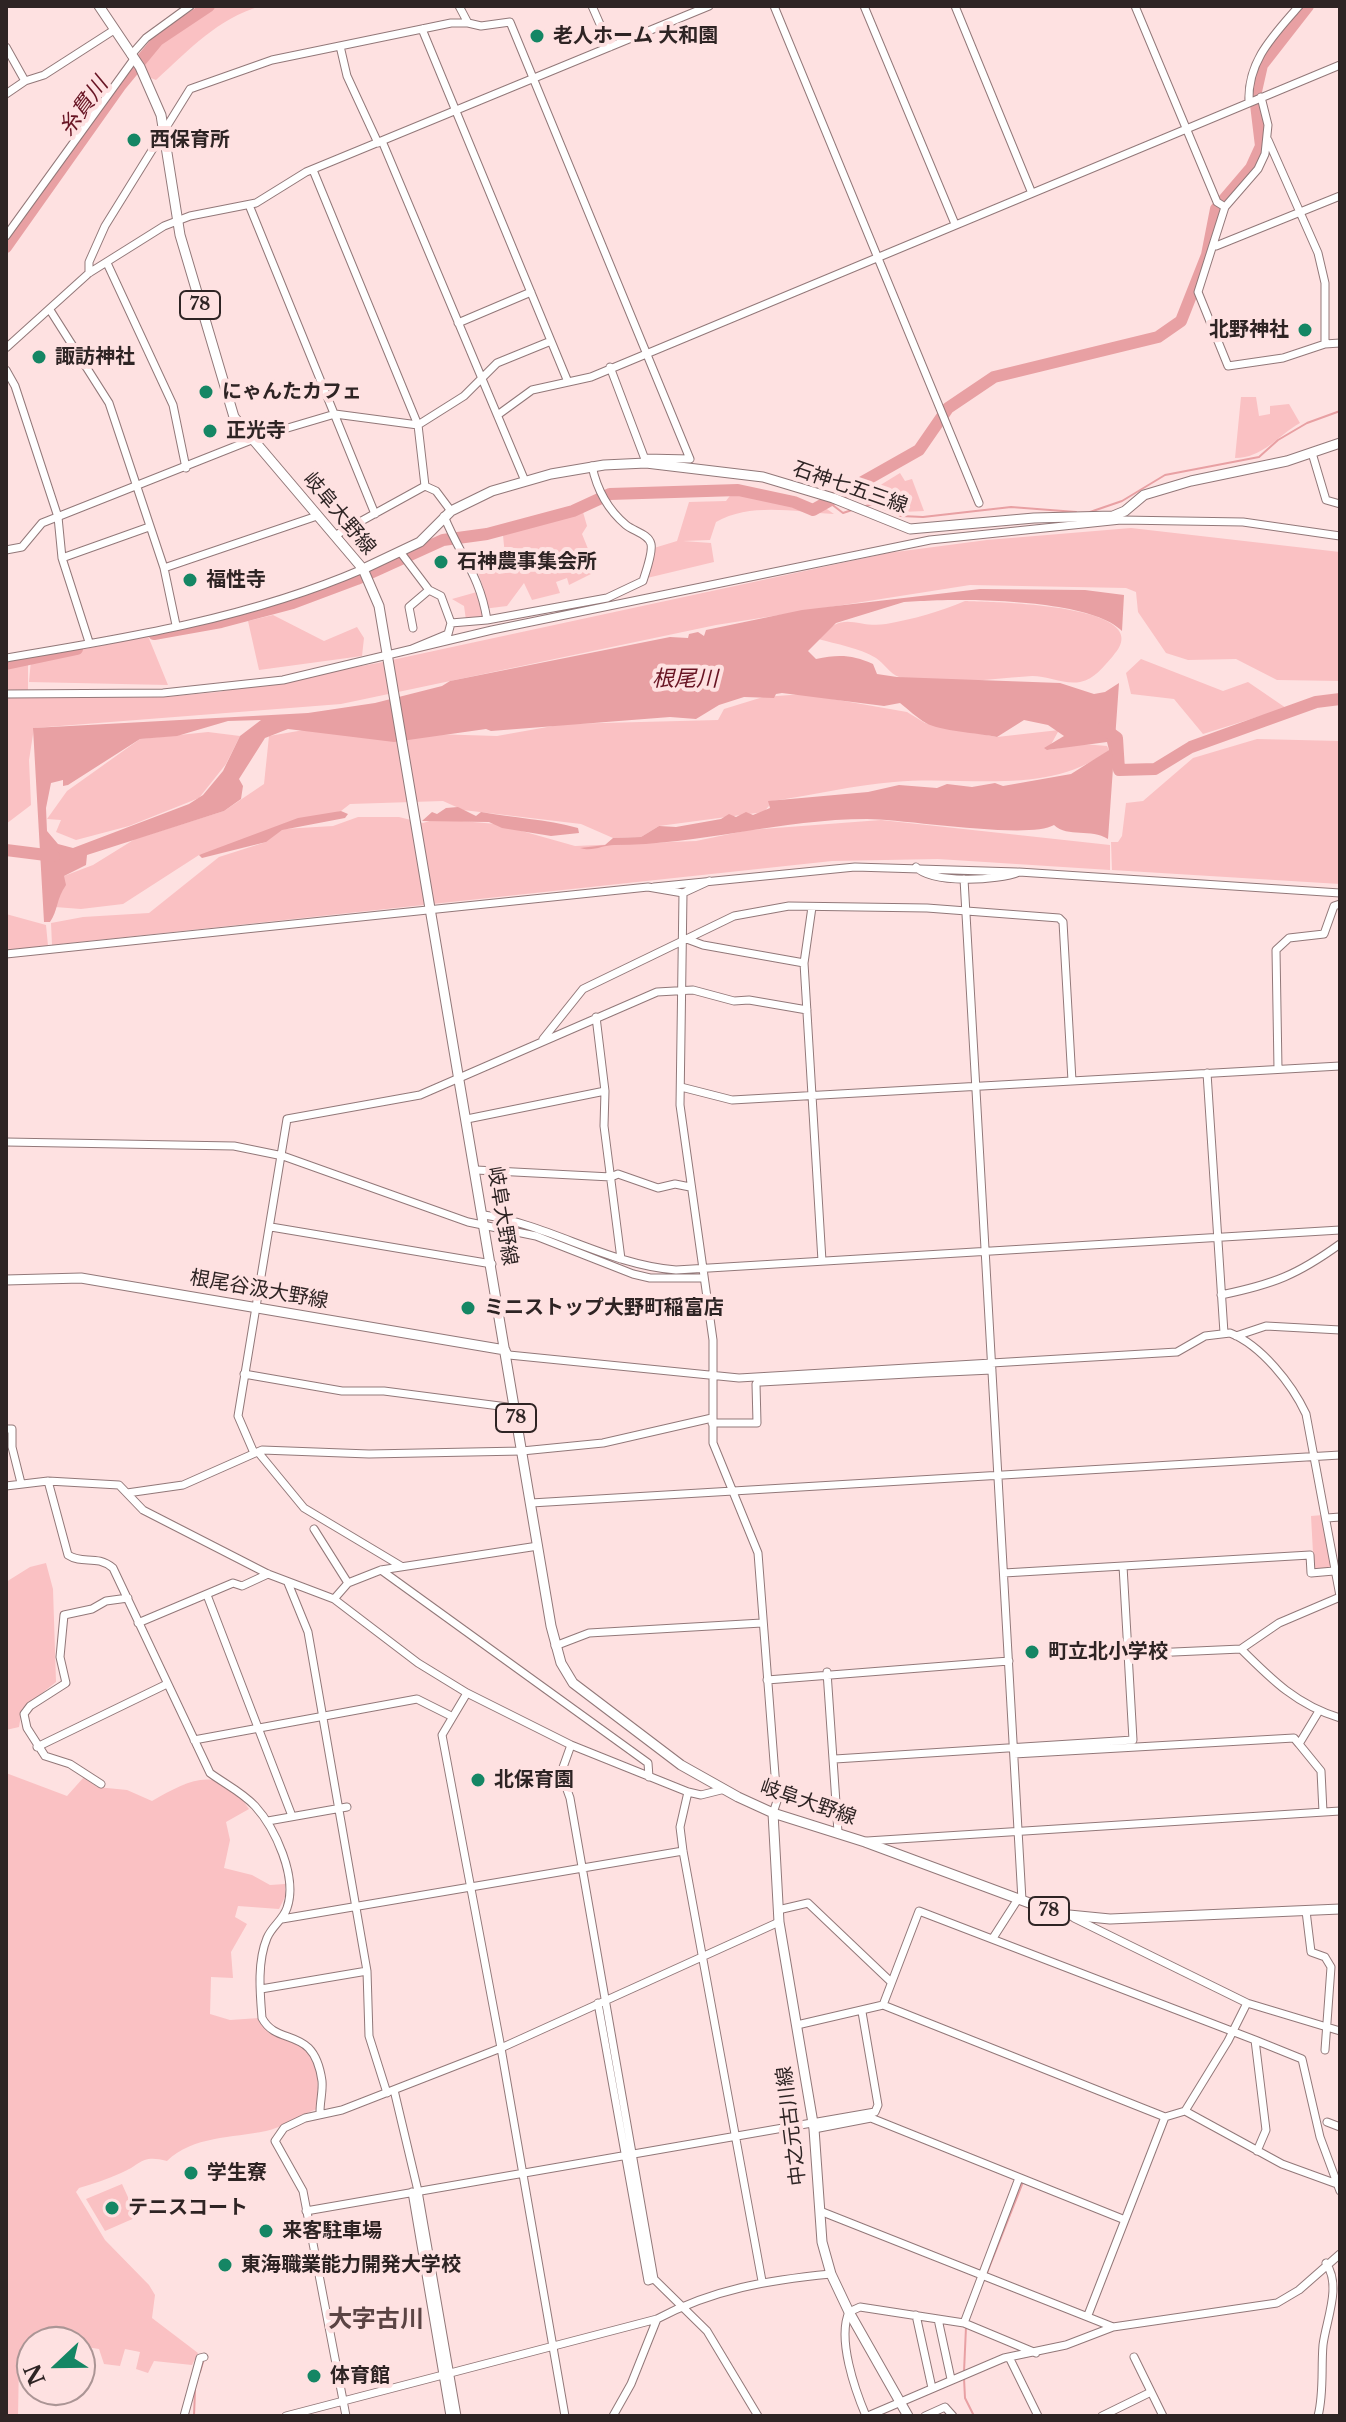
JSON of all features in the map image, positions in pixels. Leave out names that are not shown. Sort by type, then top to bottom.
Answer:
[{"type":"main road","name":"岐阜大野線","points":[[99,6],[150,87],[164,132],[177,219],[224,392],[234,417],[336,535],[365,573],[379,606],[555,1646],[573,1683],[681,1765],[773,1813],[838,1832],[1074,1918],[1340,1909]]},
{"type":"main road","name":"石神七五三線","points":[[365,573],[403,557],[448,514],[492,491],[592,466],[646,461],[763,477],[833,498],[910,529],[1034,518],[1113,516],[1144,495],[1312,453],[1340,443]]},
{"type":"main road","name":"根尾谷汲大野線","points":[[6,1280],[81,1278],[505,1350]]},
{"type":"main road","name":"中之元古川線","points":[[773,1813],[779,1922],[813,2126],[822,2242],[831,2274],[849,2312],[908,2416]]},
{"type":"street","points":[[6,236],[146,38],[190,6]]},
{"type":"street","points":[[459,6],[468,23]]},
{"type":"street","points":[[592,6],[610,47]]},
{"type":"street","points":[[683,6],[687,15]]},
{"type":"street","points":[[6,348],[89,273],[177,219],[249,205],[313,170],[709,6]]},
{"type":"street","points":[[774,6],[979,503]]},
{"type":"street","points":[[864,6],[955,224]]},
{"type":"street","points":[[955,6],[1031,191]]},
{"type":"street","points":[[1135,6],[1222,205],[1216,246],[1198,292],[1228,366],[1283,358],[1325,344],[1340,343]]},
{"type":"street","points":[[1249,102],[1252,68],[1261,51],[1299,6]]},
{"type":"street","points":[[89,273],[89,262],[105,226],[190,89],[260,63],[340,46],[422,29],[510,22],[690,459],[646,461],[610,367]]},
{"type":"street","points":[[422,29],[568,382]]},
{"type":"street","points":[[6,94],[25,81],[44,75],[114,30]]},
{"type":"street","points":[[340,46],[347,76],[380,142],[499,414],[525,481]]},
{"type":"street","points":[[6,47],[25,81]]},
{"type":"street","points":[[499,414],[532,390],[568,382],[646,353],[1340,65]]},
{"type":"street","points":[[1261,97],[1268,140],[1318,253],[1325,283],[1325,344]]},
{"type":"street","points":[[1222,205],[1258,169],[1268,140]]},
{"type":"street","points":[[313,170],[418,425],[425,486]]},
{"type":"street","points":[[1216,246],[1340,196]]},
{"type":"street","points":[[249,205],[375,514]]},
{"type":"street","points":[[107,263],[173,405],[186,468]]},
{"type":"street","points":[[458,323],[531,292]]},
{"type":"street","points":[[50,310],[109,403],[164,568],[176,625]]},
{"type":"street","points":[[6,550],[22,547],[42,523],[136,489],[252,441],[335,414],[418,425],[452,405],[509,357],[551,341]]},
{"type":"street","points":[[6,370],[15,386],[58,517],[62,558],[89,642]]},
{"type":"street","points":[[1312,453],[1326,500],[1340,504]]},
{"type":"street","points":[[451,623],[487,620],[607,598],[643,581],[652,545],[649,539],[627,526],[606,504],[597,487],[592,466]]},
{"type":"street","points":[[336,535],[425,486]]},
{"type":"street","points":[[425,486],[436,491],[448,514],[477,577],[487,620]]},
{"type":"street","points":[[164,568],[317,516]]},
{"type":"street","points":[[6,694],[150,694],[283,680],[390,659],[492,630],[930,540],[1121,520],[1243,522],[1340,536]]},
{"type":"street","points":[[62,558],[149,527]]},
{"type":"street","points":[[403,557],[429,590],[441,596],[451,623],[448,634],[416,644],[411,651]]},
{"type":"street","points":[[6,658],[239,613],[365,573]]},
{"type":"street","points":[[413,628],[409,607],[429,590]]},
{"type":"street","points":[[6,954],[432,907],[855,867],[1019,872],[1340,893]]},
{"type":"street","points":[[916,867],[921,873],[964,879],[1007,877],[1019,872]]},
{"type":"street","points":[[964,879],[1019,1830],[1020,1900],[993,1938]]},
{"type":"street","points":[[648,887],[683,893],[709,881]]},
{"type":"street","points":[[683,893],[681,1087],[690,1187],[714,1374],[713,1443],[758,1553],[777,1801],[773,1813]]},
{"type":"street","points":[[1278,1069],[1276,950],[1289,938],[1324,934],[1334,906],[1340,904]]},
{"type":"street","points":[[543,1039],[583,989],[734,916],[789,906],[927,908],[966,914],[1059,918],[1063,922],[1072,1081]]},
{"type":"street","points":[[812,907],[804,963],[822,1261]]},
{"type":"street","points":[[684,938],[703,945],[804,963]]},
{"type":"street","points":[[401,1566],[304,1508],[256,1452],[238,1416],[287,1119],[404,1099],[461,1080],[543,1039],[657,992],[683,990],[734,1001],[749,1000],[807,1010]]},
{"type":"street","points":[[596,1017],[605,1091],[604,1126],[621,1259]]},
{"type":"street","points":[[681,1087],[732,1100],[1340,1066]]},
{"type":"street","points":[[1207,1073],[1224,1333]]},
{"type":"street","points":[[467,1119],[605,1091]]},
{"type":"street","points":[[6,1142],[83,1146],[234,1146],[283,1156],[485,1227],[536,1236],[650,1278],[703,1278]]},
{"type":"street","points":[[476,1170],[611,1177],[618,1174],[658,1188],[675,1184],[690,1187]]},
{"type":"street","points":[[484,1215],[538,1227],[645,1268],[822,1261],[1340,1230]]},
{"type":"street","points":[[271,1227],[492,1264]]},
{"type":"street","points":[[1221,1295],[1277,1281],[1309,1268],[1340,1244]]},
{"type":"street","points":[[1236,1336],[1266,1326],[1340,1330]]},
{"type":"street","points":[[505,1350],[509,1355],[601,1366],[761,1380],[1177,1352],[1205,1336],[1224,1333],[1236,1336],[1261,1355],[1300,1399],[1311,1431],[1340,1597],[1279,1623],[1241,1649],[1129,1654]]},
{"type":"street","points":[[244,1374],[342,1391],[384,1391],[515,1408]]},
{"type":"street","points":[[127,1493],[183,1485],[256,1452],[369,1454],[522,1451],[603,1443],[712,1420],[757,1423],[756,1384],[761,1380]]},
{"type":"street","points":[[6,1429],[12,1429],[12,1447],[21,1483]]},
{"type":"street","points":[[531,1503],[1340,1455]]},
{"type":"street","points":[[48,1481],[68,1555],[74,1559],[102,1559],[113,1568],[210,1773],[237,1791],[268,1821],[289,1881],[288,1906],[264,1945],[261,1989],[264,2023],[276,2033],[295,2036],[310,2047],[321,2078],[320,2112]]},
{"type":"street","points":[[6,1486],[48,1481],[119,1485],[143,1510],[268,1574],[334,1599],[418,1663],[467,1693],[571,1745],[688,1792],[701,1795],[725,1789]]},
{"type":"street","points":[[1327,1518],[1340,1517]]},
{"type":"street","points":[[314,1529],[348,1583]]},
{"type":"street","points":[[334,1599],[348,1583],[381,1570],[538,1546]]},
{"type":"street","points":[[1004,1573],[1310,1555],[1311,1573],[1334,1571]]},
{"type":"street","points":[[1014,1751],[1133,1740],[1123,1566]]},
{"type":"street","points":[[381,1570],[648,1763],[649,1777]]},
{"type":"street","points":[[138,1623],[233,1583],[242,1586],[268,1574]]},
{"type":"street","points":[[288,1583],[308,1632],[343,1808],[367,1971],[369,2036],[390,2092],[415,2191],[450,2416]]},
{"type":"street","points":[[207,1595],[292,1816]]},
{"type":"street","points":[[101,1784],[70,1764],[45,1756],[37,1747],[24,1714],[30,1706],[66,1683],[60,1657],[64,1615],[92,1609],[106,1601],[128,1598]]},
{"type":"street","points":[[555,1646],[589,1633],[762,1623]]},
{"type":"street","points":[[1241,1649],[1284,1692],[1319,1711],[1340,1718]]},
{"type":"street","points":[[767,1680],[827,1672],[1009,1661]]},
{"type":"street","points":[[827,1672],[838,1832]]},
{"type":"street","points":[[37,1747],[167,1684]]},
{"type":"street","points":[[467,1693],[442,1735],[501,2048],[520,2173],[565,2416]]},
{"type":"street","points":[[194,1740],[417,1699],[451,1716]]},
{"type":"street","points":[[1299,1744],[1319,1711]]},
{"type":"street","points":[[835,1759],[1294,1738],[1321,1771],[1323,1812]]},
{"type":"street","points":[[571,1745],[561,1773],[570,1798],[648,2281],[654,2279],[707,2331],[758,2416]]},
{"type":"street","points":[[688,1792],[680,1827],[683,1851],[762,2281]]},
{"type":"street","points":[[268,1821],[343,1808]]},
{"type":"street","points":[[865,1842],[1340,1811]]},
{"type":"street","points":[[282,1919],[357,1909],[683,1851]]},
{"type":"street","points":[[778,1910],[808,1903],[890,1981]]},
{"type":"street","points":[[883,2005],[919,1911],[1255,2040],[1302,2059],[1320,2137],[1339,2188]]},
{"type":"street","points":[[1306,1911],[1311,1952],[1325,1957],[1331,1967],[1325,2050]]},
{"type":"street","points":[[1074,1918],[1247,2003],[1340,2031]]},
{"type":"street","points":[[1110,1919],[1111,1937]]},
{"type":"street","points":[[346,2416],[315,2245],[307,2229],[303,2191],[275,2141],[284,2128],[320,2112],[342,2110],[501,2048],[779,1922]]},
{"type":"street","points":[[261,1989],[367,1971]]},
{"type":"street","points":[[797,2025],[883,2005],[1165,2117],[1185,2111],[1247,2003]]},
{"type":"street","points":[[813,2126],[875,2112],[878,2105],[862,2012]]},
{"type":"street","points":[[1255,2040],[1266,2130],[1257,2151]]},
{"type":"street","points":[[1185,2111],[1257,2151],[1339,2188]]},
{"type":"street","points":[[1088,2315],[1165,2117]]},
{"type":"street","points":[[306,2211],[734,2137],[871,2118],[1125,2220]]},
{"type":"street","points":[[1327,2122],[1340,2127]]},
{"type":"street","points":[[964,2323],[1019,2178]]},
{"type":"street","points":[[820,2211],[1113,2327]]},
{"type":"street","points":[[1036,2353],[964,2323],[860,2307],[849,2312],[851,2376],[867,2416],[1009,2357],[1036,2353],[1113,2327],[1277,2303],[1299,2290],[1326,2263],[1340,2254]]},
{"type":"street","points":[[1318,2416],[1323,2344],[1332,2293],[1332,2271],[1326,2263]]},
{"type":"street","points":[[286,2416],[657,2319],[681,2306],[762,2281],[831,2274]]},
{"type":"street","points":[[916,2315],[932,2388]]},
{"type":"street","points":[[613,2416],[631,2384],[657,2319]]},
{"type":"street","points":[[938,2319],[951,2379]]},
{"type":"street","points":[[184,2416],[200,2358],[204,2357]]},
{"type":"street","points":[[1009,2357],[1038,2416]]},
{"type":"street","points":[[1134,2357],[1163,2416]]},
{"type":"street","points":[[446,2375],[457,2416]]},
{"type":"street","points":[[1102,2416],[1151,2392]]},
{"type":"street","points":[[925,2416],[945,2407],[953,2416]]},
{"type":"shaded area","points":[[202,6],[261,6],[245,11],[218,27],[156,80],[148,77],[140,58],[145,49],[167,28]]},
{"type":"shaded area","points":[[1241,397],[1256,397],[1259,416],[1270,414],[1270,406],[1289,404],[1300,423],[1262,450],[1235,458]]},
{"type":"shaded area","points":[[900,473],[905,481],[912,479],[924,511],[903,512],[877,501],[865,504],[861,497]]},
{"type":"shaded area","points":[[732,493],[824,507],[834,514],[759,510],[730,516],[716,522],[710,540],[683,541],[711,543],[714,562],[647,578],[654,548],[677,541],[689,502],[726,501]]},
{"type":"shaded area","points":[[583,512],[587,526],[582,534],[597,571],[569,585],[567,578],[556,582],[560,593],[532,600],[524,583],[507,606],[483,609],[483,618],[466,620],[464,606],[452,599],[484,590],[475,564],[505,556],[503,535]]},
{"type":"shaded area","points":[[1131,528],[1340,552],[1340,681],[1277,680],[1236,659],[1188,660],[1166,653],[1138,612],[1136,592],[1126,588],[970,585],[716,625],[341,704],[34,728],[29,760],[31,805],[6,824],[6,667],[28,664],[28,698],[163,697],[218,692],[378,663],[888,553],[987,540]]},
{"type":"shaded area","points":[[965,601],[1065,609],[1114,625],[1122,638],[1113,656],[1098,672],[1074,683],[1032,676],[947,682],[913,680],[896,676],[876,658],[863,652],[818,639],[835,624],[886,624],[926,615]]},
{"type":"shaded area","points":[[273,615],[324,641],[357,627],[364,638],[362,656],[259,670],[248,621]]},
{"type":"shaded area","points":[[148,636],[168,685],[29,682],[31,660]]},
{"type":"shaded area","points":[[1141,659],[1223,691],[1248,682],[1286,708],[1203,734],[1174,699],[1131,694],[1126,673]]},
{"type":"shaded area","points":[[804,694],[907,712],[925,723],[997,737],[1059,730],[1048,750],[1083,744],[1107,746],[1109,750],[1085,765],[1034,779],[864,785],[773,801],[764,812],[659,826],[641,837],[613,838],[581,824],[463,810],[443,801],[350,804],[341,811],[283,829],[333,826],[358,817],[399,817],[423,823],[436,819],[497,824],[575,846],[696,841],[749,830],[881,820],[1110,845],[1110,870],[938,859],[832,861],[52,945],[51,923],[83,917],[149,913],[219,857],[266,842],[199,855],[123,904],[81,909],[55,907],[64,876],[93,865],[135,839],[224,811],[264,784],[269,736],[304,730],[497,736],[564,724],[718,720],[724,709],[763,697]]},
{"type":"shaded area","points":[[208,732],[240,736],[226,764],[199,798],[129,826],[76,840],[56,832],[61,820],[47,819],[67,791],[140,739]]},
{"type":"shaded area","points":[[1257,739],[1340,741],[1340,884],[1112,870],[1111,842],[1118,842],[1122,836],[1126,803],[1143,801],[1193,758]]},
{"type":"shaded area","points":[[6,914],[46,925],[48,946],[6,950]]},
{"type":"shaded area","points":[[1323,1515],[1331,1569],[1314,1571],[1311,1516]]},
{"type":"shaded area","points":[[46,1563],[53,1589],[56,1682],[22,1709],[19,1727],[6,1730],[6,1582],[30,1567]]},
{"type":"shaded area","points":[[6,1773],[67,1796],[84,1777],[97,1787],[127,1790],[152,1801],[179,1786],[216,1780],[227,1785],[249,1809],[226,1822],[230,1840],[224,1868],[252,1875],[270,1885],[285,1884],[285,1897],[279,1909],[238,1906],[235,1917],[247,1924],[231,1952],[233,1978],[211,1977],[210,2014],[230,2020],[259,2018],[271,2031],[304,2046],[314,2061],[317,2109],[266,2131],[201,2142],[167,2161],[142,2161],[128,2170],[79,2188],[76,2192],[105,2240],[155,2295],[152,2318],[198,2353],[192,2365],[154,2361],[148,2373],[136,2369],[140,2352],[125,2349],[120,2366],[104,2364],[99,2349],[96,2349],[96,2326],[16,2326],[18,2416],[6,2416]]},
{"type":"shaded area","name":"テニスコート","points":[[122,2184],[137,2217],[105,2231],[86,2199]]},
{"type":"water","points":[[980,589],[1085,590],[1124,595],[1122,631],[1107,620],[1084,612],[1027,603],[904,602],[836,623],[808,651],[816,659],[846,656],[859,659],[873,664],[877,674],[897,677],[1060,683],[1094,694],[1105,692],[1119,683],[1108,839],[1066,831],[1054,825],[1040,829],[994,830],[867,819],[804,823],[677,841],[580,848],[605,845],[613,838],[641,837],[659,826],[676,827],[721,819],[729,814],[736,817],[746,812],[753,815],[770,808],[768,801],[868,792],[899,785],[937,788],[947,784],[972,787],[995,783],[1003,786],[1071,774],[1109,750],[1107,742],[1047,750],[1044,748],[1064,736],[1048,725],[1024,720],[997,737],[940,728],[923,721],[900,703],[884,706],[782,693],[774,698],[744,697],[719,705],[696,719],[670,717],[486,729],[394,742],[288,729],[265,738],[239,779],[243,786],[241,799],[224,811],[87,855],[86,865],[64,876],[66,885],[54,914],[50,922],[44,922],[33,728],[308,713],[375,703],[442,686],[450,681],[670,637],[688,638],[689,634],[698,632],[704,636],[706,630],[802,610]],"holes":[[[261,720],[240,736],[223,771],[203,795],[189,804],[73,848],[58,844],[47,831],[46,808],[51,783],[63,780],[63,786],[68,785],[140,739],[177,736],[228,721]]]},
{"type":"water","points":[[458,807],[476,816],[481,812],[566,825],[578,828],[579,833],[551,836],[502,828],[489,822],[422,821],[432,812],[437,814],[446,808]]},
{"type":"water","points":[[341,811],[348,814],[345,818],[282,830],[266,842],[202,858],[199,855],[298,818]]},
{"type":"waterway","name":"糸貫川","points":[[6,247],[120,86],[158,40],[209,6]]},
{"type":"waterway","points":[[154,634],[221,622],[293,603],[357,579],[443,540],[487,534],[573,511],[610,494],[738,490],[794,502],[813,510],[919,450],[948,408],[994,377],[1158,337],[1181,321],[1207,255],[1216,209],[1251,168],[1261,146],[1255,96],[1262,65],[1308,6]]},
{"type":"waterway","points":[[1090,512],[1122,501],[1165,475],[1259,457],[1278,440],[1307,423],[1340,411]]},
{"type":"waterway","points":[[830,503],[843,513],[852,510]]},
{"type":"waterway","points":[[866,506],[873,504],[901,516],[923,517],[1011,507],[1076,512]]},
{"type":"waterway","points":[[6,664],[77,649]]},
{"type":"waterway","name":"根尾川","points":[[1103,728],[1117,738],[1119,770],[1155,769],[1191,747],[1316,702],[1340,699]]},
{"type":"waterway","name":"根尾川","points":[[6,850],[54,856]]},
{"type":"waterway","points":[[987,2273],[1023,2182]]},
{"type":"waterway","points":[[964,2372],[966,2327]]},
{"type":"waterway","points":[[200,2372],[203,2362]]},
{"type":"waterway","points":[[964,2378],[965,2398],[974,2416]]},
{"type":"waterway","points":[[194,2416],[195,2390]]},
{"type":"place","name":"老人ホーム 大和園","points":[[537,36]]},
{"type":"place","name":"西保育所","points":[[134,140]]},
{"type":"place","name":"北野神社","points":[[1305,330]]},
{"type":"place","name":"諏訪神社","points":[[39,357]]},
{"type":"place","name":"にゃんたカフェ","points":[[206,392]]},
{"type":"place","name":"正光寺","points":[[210,431]]},
{"type":"place","name":"石神農事集会所","points":[[441,562]]},
{"type":"place","name":"福性寺","points":[[190,580]]},
{"type":"place","name":"ミニストップ大野町稲富店","points":[[468,1308]]},
{"type":"place","name":"町立北小学校","points":[[1032,1652]]},
{"type":"place","name":"北保育園","points":[[478,1780]]},
{"type":"place","name":"学生寮","points":[[191,2173]]},
{"type":"place","name":"テニスコート","points":[[112,2208]]},
{"type":"place","name":"来客駐車場","points":[[266,2231]]},
{"type":"place","name":"東海職業能力開発大学校","points":[[225,2265]]},
{"type":"place","name":"体育館","points":[[314,2376]]},
{"type":"district","name":"大字古川","points":[[376,2320]]}]
